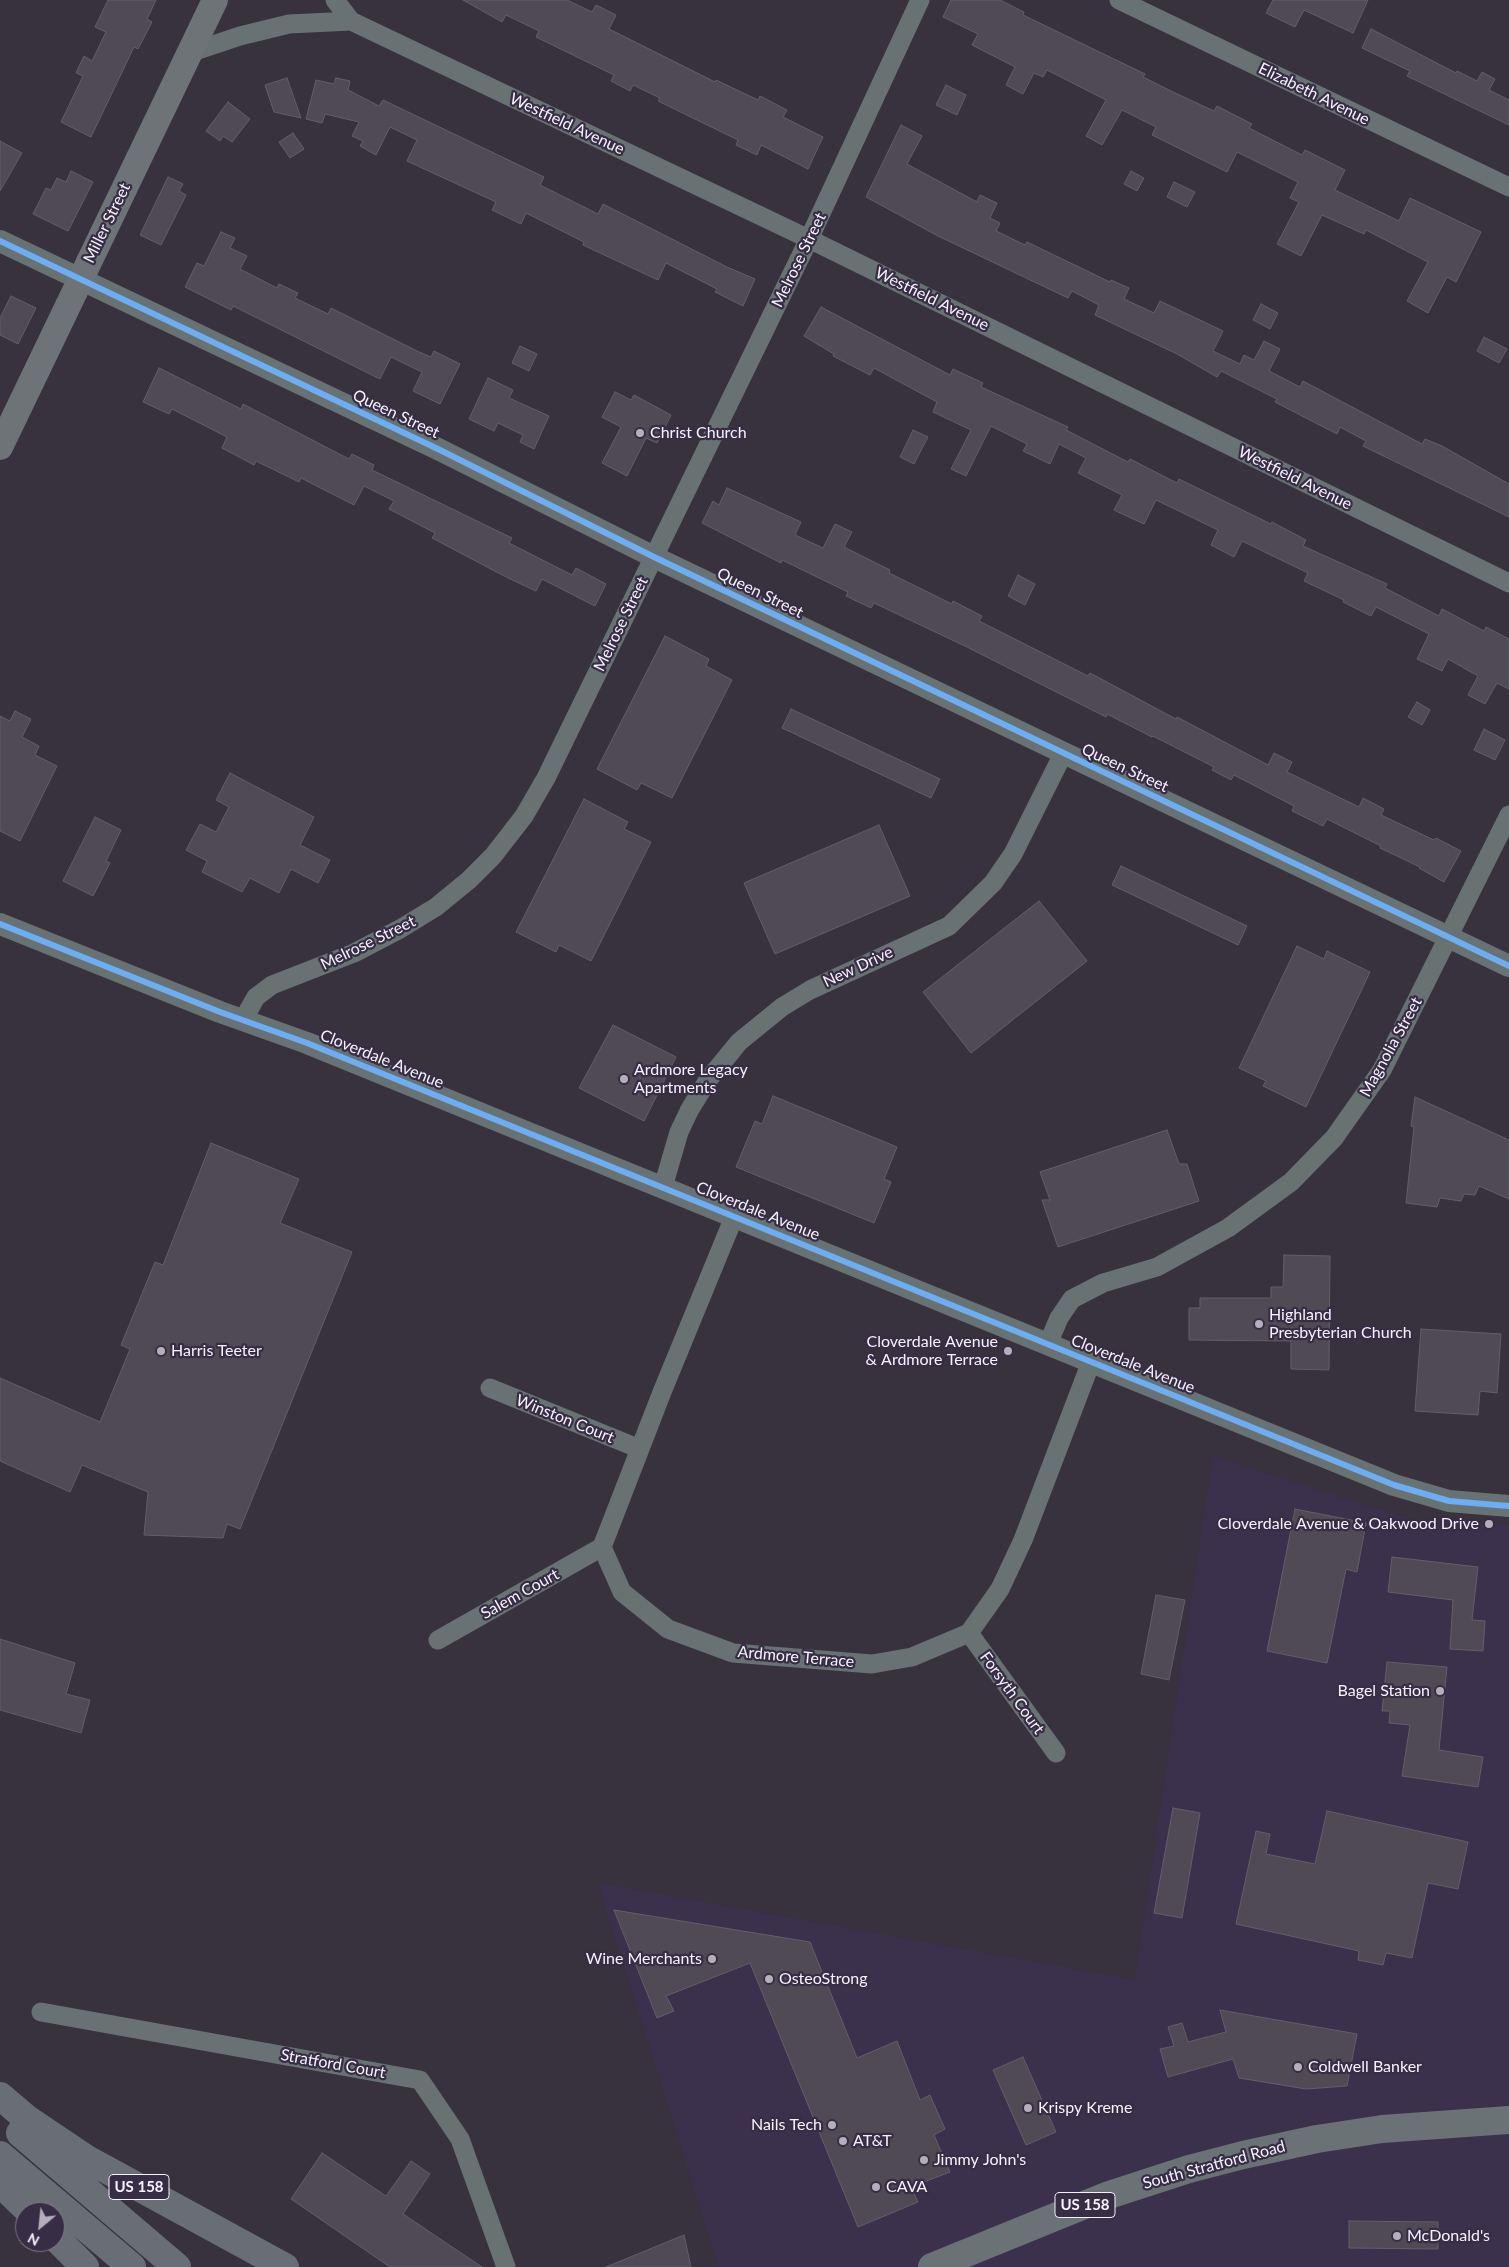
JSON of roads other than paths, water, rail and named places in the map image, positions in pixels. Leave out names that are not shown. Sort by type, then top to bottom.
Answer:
[{"type":"highway","name":"US 158","points":[[0,2096],[34,2123],[87,2159],[285,2267]]},
{"type":"highway","points":[[0,2117],[177,2267]]},
{"type":"highway","points":[[0,2156],[132,2267]]},
{"type":"highway","points":[[0,2183],[20,2202]]},
{"type":"highway","points":[[65,2247],[85,2267]]},
{"type":"main road","name":"Miller Street","points":[[0,447],[215,0]]},
{"type":"main road","name":"South Stratford Road","points":[[932,2267],[1109,2195],[1184,2170],[1317,2139],[1382,2129],[1509,2120]]},
{"type":"street","name":"Westfield Avenue","points":[[335,0],[351,22]]},
{"type":"street","name":"Melrose Street","points":[[243,1020],[256,997],[272,985],[354,953],[400,929],[436,906],[469,880],[493,856],[524,816],[546,778],[809,239],[920,0]]},
{"type":"street","name":"Elizabeth Avenue","points":[[1119,0],[1509,187]]},
{"type":"street","name":"Westfield Avenue","points":[[189,53],[240,36],[289,24],[351,22],[809,239],[1509,583]]},
{"type":"street","name":"Queen Street","points":[[0,241],[438,449],[654,557],[1509,966]]},
{"type":"street","name":"New Drive","points":[[663,1187],[679,1132],[690,1109],[708,1080],[739,1042],[774,1012],[810,990],[948,926],[993,883],[1013,854],[1063,754]]},
{"type":"street","name":"Magnolia Street","points":[[1048,1344],[1059,1318],[1072,1298],[1103,1283],[1157,1267],[1228,1228],[1291,1182],[1334,1138],[1382,1070],[1509,815]]},
{"type":"street","name":"Cloverdale Avenue","points":[[0,924],[243,1020],[277,1031],[1394,1485],[1449,1501],[1509,1506]]},
{"type":"street","points":[[602,1547],[734,1216]]},
{"type":"street","points":[[969,1633],[1000,1588],[1023,1540],[1091,1362]]},
{"type":"street","name":"Winston Court","points":[[490,1388],[640,1449]]},
{"type":"street","name":"Ardmore Terrace","points":[[602,1547],[622,1592],[668,1629],[733,1653],[872,1664],[912,1657],[969,1633]]},
{"type":"street","name":"Salem Court","points":[[438,1640],[602,1547]]},
{"type":"street","name":"Forsyth Court","points":[[969,1633],[1056,1753]]},
{"type":"street","name":"Stratford Court","points":[[41,2012],[420,2080],[460,2139],[506,2267]]},
{"type":"place","name":"Christ Church","points":[[640,433]]},
{"type":"place","name":"Ardmore Legacy Apartments","points":[[624,1079]]},
{"type":"place","name":"Highland Presbyterian Church","points":[[1259,1324]]},
{"type":"place","name":"Harris Teeter","points":[[161,1351]]},
{"type":"place","name":"Cloverdale Avenue & Ardmore Terrace","points":[[1008,1351]]},
{"type":"place","name":"Cloverdale Avenue & Oakwood Drive","points":[[1489,1524]]},
{"type":"place","name":"Bagel Station","points":[[1440,1691]]},
{"type":"place","name":"Wine Merchants","points":[[712,1959]]},
{"type":"place","name":"OsteoStrong","points":[[769,1979]]},
{"type":"place","name":"Coldwell Banker","points":[[1298,2067]]},
{"type":"place","name":"Krispy Kreme","points":[[1028,2108]]},
{"type":"place","name":"Nails Tech","points":[[832,2125]]},
{"type":"place","name":"AT&T","points":[[843,2141]]},
{"type":"place","name":"Jimmy John's","points":[[924,2160]]},
{"type":"place","name":"CAVA","points":[[876,2187]]},
{"type":"place","name":"McDonald's","points":[[1397,2236]]}]
